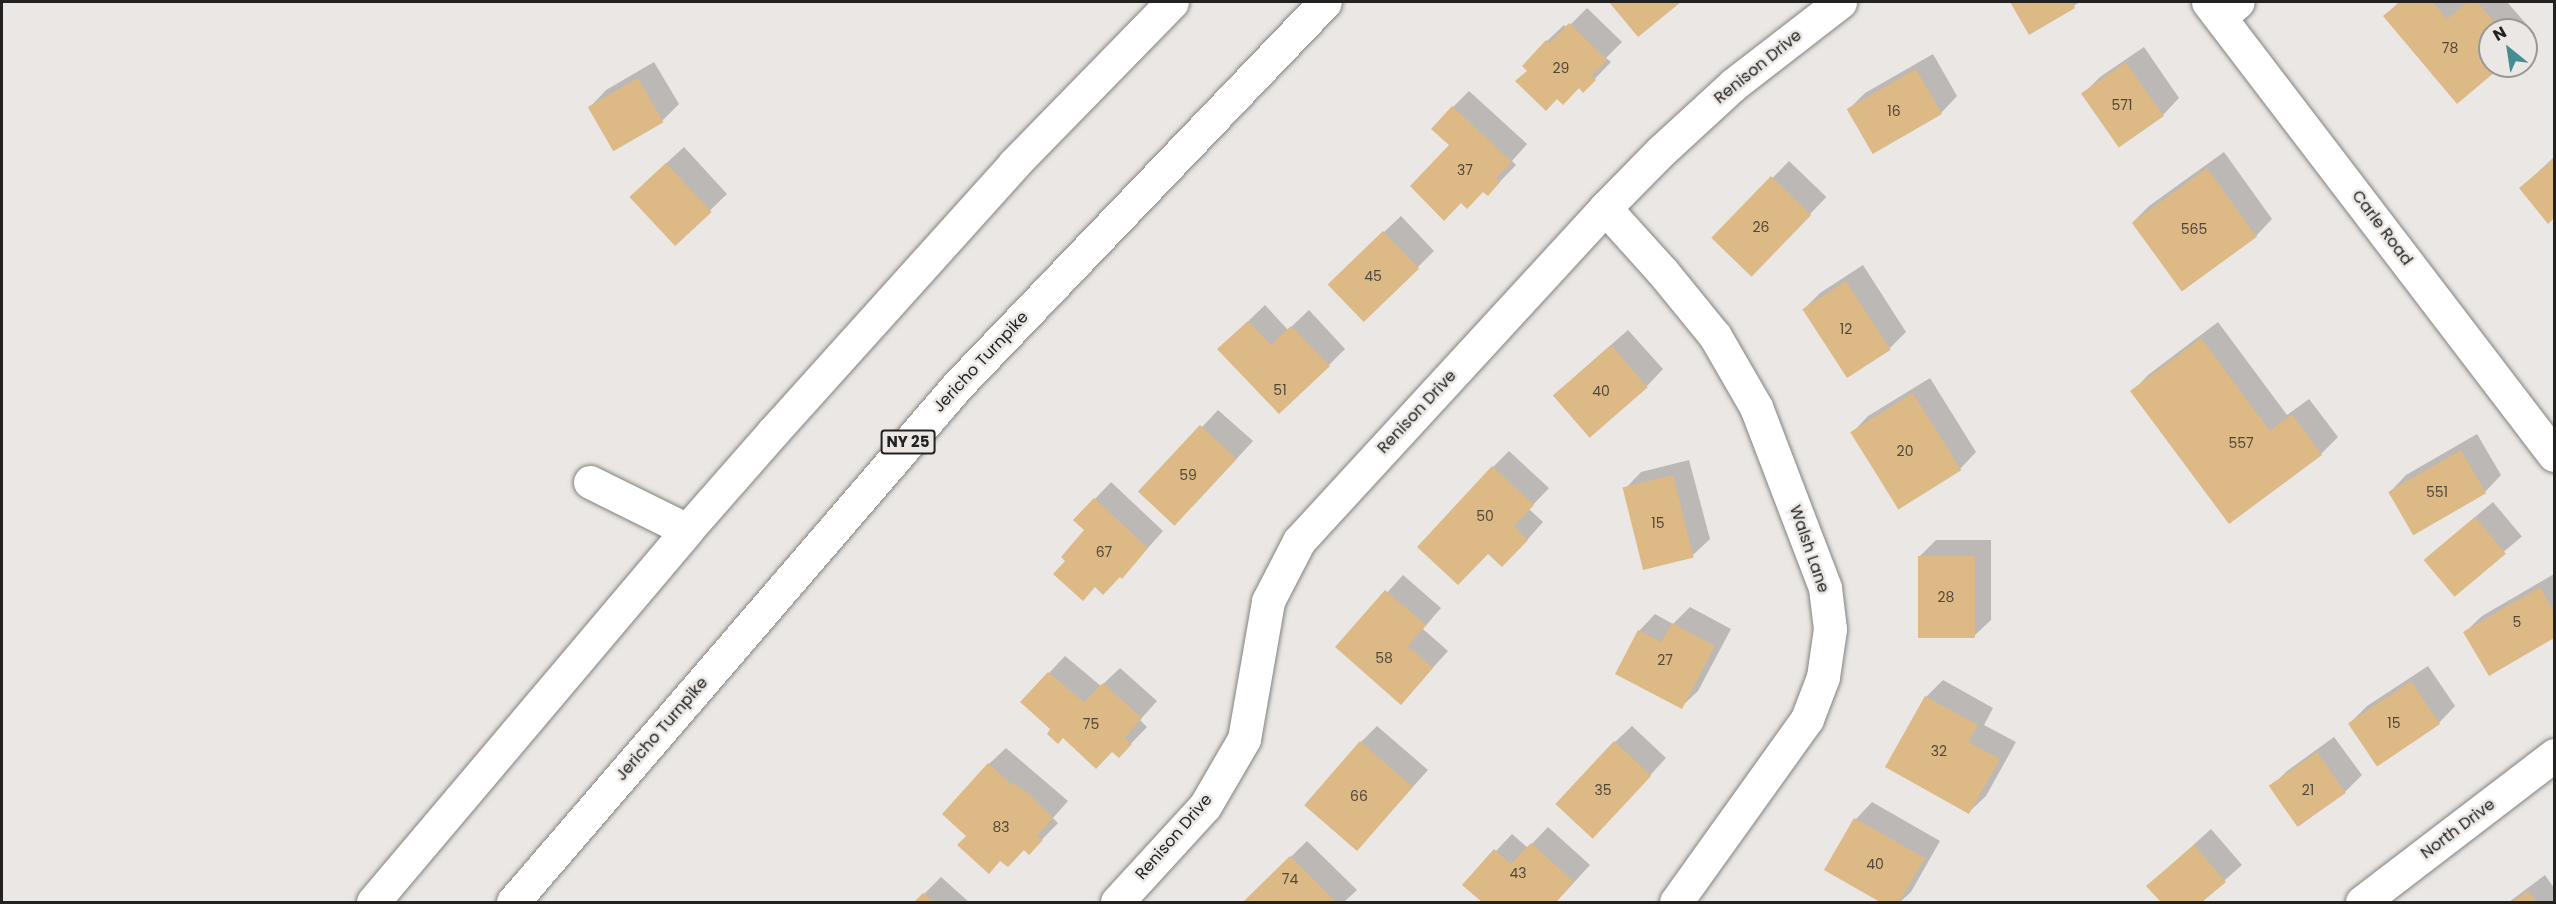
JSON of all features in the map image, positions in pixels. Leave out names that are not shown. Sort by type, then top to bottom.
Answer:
[{"type":"street","points":[[373,903],[687,530],[1014,164],[1172,2]]},
{"type":"street","name":"Jericho Turnpike","points":[[513,903],[958,385],[1325,2]]},
{"type":"street","name":"Renison Drive","points":[[1117,903],[1205,806],[1244,739],[1269,601],[1299,541],[1605,208],[1734,84],[1840,2]]},
{"type":"street","name":"Carle Road","points":[[2222,7],[2554,454]]},
{"type":"street","name":"Walsh Lane","points":[[1605,208],[1662,271],[1715,336],[1756,407],[1825,588],[1830,629],[1823,677],[1807,719],[1676,903]]},
{"type":"street","points":[[590,482],[687,530]]},
{"type":"street","name":"North Drive","points":[[2362,903],[2554,755]]},
{"type":"building","points":[[1609,2],[1681,2],[1638,37]]},
{"type":"building","points":[[2010,2],[2072,2],[2075,8],[2029,35]]},
{"type":"building","points":[[2400,2],[2433,2],[2447,19],[2468,2],[2477,2],[2491,18],[2478,18],[2478,78],[2488,78],[2457,104],[2383,16]]},
{"type":"building","points":[[1569,23],[1607,60],[1591,76],[1596,80],[1583,93],[1579,88],[1563,105],[1557,99],[1546,111],[1515,81],[1527,71],[1522,66],[1546,40],[1550,43]]},
{"type":"building","points":[[2126,62],[2164,116],[2119,148],[2081,94]]},
{"type":"building","points":[[1916,69],[1942,114],[1873,154],[1847,109]]},
{"type":"building","points":[[638,78],[664,122],[613,151],[588,107]]},
{"type":"building","points":[[1452,106],[1512,162],[1496,178],[1500,182],[1488,196],[1483,192],[1467,209],[1461,203],[1444,221],[1410,186],[1449,145],[1431,129]]},
{"type":"building","points":[[2554,159],[2554,218],[2548,224],[2519,188]]},
{"type":"building","points":[[666,163],[712,212],[675,246],[629,197]]},
{"type":"building","points":[[2207,168],[2257,237],[2182,291],[2132,223]]},
{"type":"building","points":[[1771,176],[1811,215],[1752,277],[1711,238]]},
{"type":"building","points":[[1383,231],[1419,268],[1364,322],[1328,284]]},
{"type":"building","points":[[1846,281],[1891,350],[1847,378],[1802,309]]},
{"type":"building","points":[[1248,321],[1271,345],[1291,326],[1330,366],[1279,414],[1217,349]]},
{"type":"building","points":[[2201,338],[2270,431],[2292,414],[2322,455],[2229,524],[2130,391]]},
{"type":"building","points":[[1611,345],[1648,387],[1590,438],[1553,396]]},
{"type":"building","points":[[1913,393],[1961,470],[1898,509],[1850,432]]},
{"type":"building","points":[[1200,425],[1237,459],[1175,526],[1138,492]]},
{"type":"building","points":[[2461,450],[2486,493],[2413,535],[2388,492]]},
{"type":"building","points":[[1492,466],[1534,505],[1514,526],[1528,540],[1502,567],[1488,554],[1458,585],[1417,547]]},
{"type":"building","points":[[1673,475],[1694,557],[1643,570],[1623,488]]},
{"type":"building","points":[[1094,498],[1148,548],[1122,579],[1120,577],[1103,595],[1095,587],[1083,601],[1053,574],[1065,561],[1061,557],[1084,530],[1073,520]]},
{"type":"building","points":[[2475,517],[2506,554],[2455,597],[2424,560]]},
{"type":"building","points":[[1918,556],[1975,556],[1975,638],[1918,638]]},
{"type":"building","points":[[2540,587],[2554,612],[2554,638],[2489,676],[2463,632]]},
{"type":"building","points":[[1385,590],[1426,625],[1408,646],[1433,668],[1401,705],[1335,647]]},
{"type":"building","points":[[1672,623],[1715,646],[1682,709],[1615,674],[1638,630],[1661,642]]},
{"type":"building","points":[[1048,672],[1084,702],[1103,683],[1142,718],[1125,738],[1132,744],[1119,758],[1112,752],[1096,769],[1063,738],[1058,744],[1047,734],[1050,729],[1020,702]]},
{"type":"building","points":[[2411,681],[2440,724],[2377,767],[2348,723]]},
{"type":"building","points":[[1925,696],[1978,725],[1968,742],[2000,759],[1969,814],[1885,767]]},
{"type":"building","points":[[1360,741],[1413,787],[1357,851],[1304,805]]},
{"type":"building","points":[[1614,741],[1651,776],[1593,839],[1555,804]]},
{"type":"building","points":[[2317,752],[2346,793],[2297,827],[2269,786]]},
{"type":"building","points":[[988,763],[1012,785],[1014,783],[1029,794],[1053,818],[1037,836],[1043,840],[1029,855],[1024,850],[1008,867],[1000,861],[989,874],[957,845],[966,836],[942,814]]},
{"type":"building","points":[[1854,818],[1925,858],[1899,902],[1880,902],[1824,870]]},
{"type":"building","points":[[1531,843],[1574,882],[1556,902],[1482,902],[1462,885],[1494,849],[1511,864]]},
{"type":"building","points":[[2194,845],[2226,882],[2202,902],[2161,902],[2146,886]]},
{"type":"building","points":[[1290,856],[1336,902],[1243,902]]},
{"type":"building","points":[[2527,891],[2537,902],[2512,902]]},
{"type":"building","points":[[923,893],[934,902],[914,902]]}]
